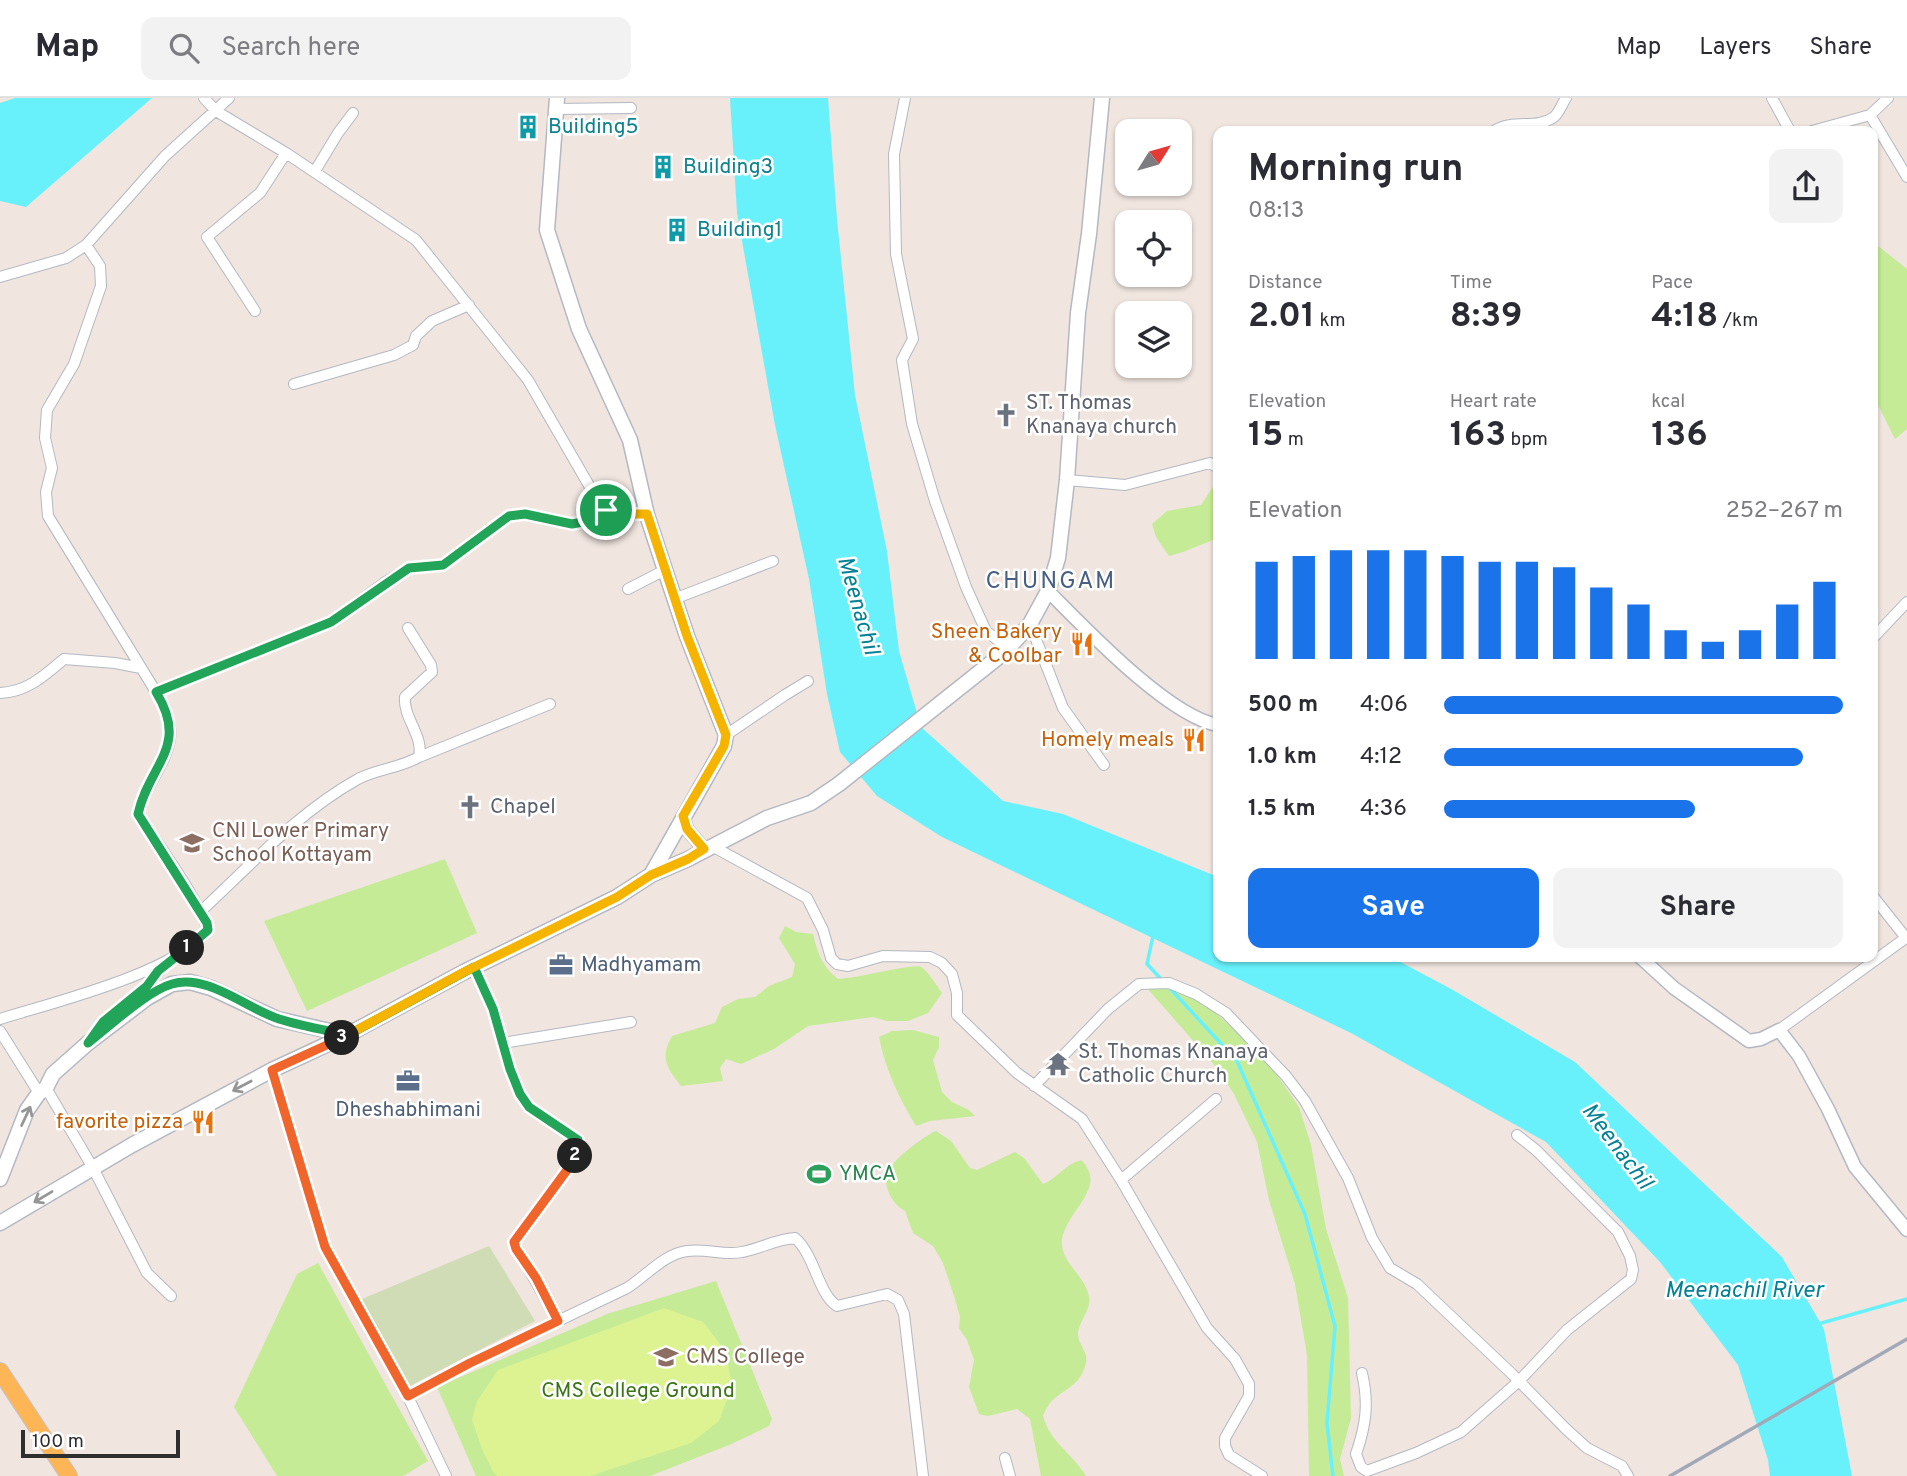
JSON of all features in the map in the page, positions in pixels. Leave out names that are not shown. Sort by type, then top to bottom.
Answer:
[{"type":"main road","points":[[0,1223],[93,1167],[272,1070],[348,1035],[474,967],[617,897],[651,875],[766,818],[811,803],[839,784],[1007,649],[1030,624],[1048,591],[1058,558],[1067,480],[1078,313],[1089,234],[1102,98]]},
{"type":"main road","points":[[556,103],[547,230],[579,330],[630,440],[647,514],[674,599],[726,735],[724,746],[651,875]]},
{"type":"main road","points":[[0,1179],[27,1110],[53,1074],[88,1043],[147,998],[172,984],[190,982],[211,988],[277,1019],[348,1035]]},
{"type":"main road","points":[[2,1381],[63,1474]]},
{"type":"street","points":[[204,98],[216,111],[315,171],[416,240],[528,380],[606,510],[615,514],[647,514]]},
{"type":"street","points":[[0,276],[66,258],[86,246],[165,156],[229,98]]},
{"type":"street","points":[[905,98],[894,154],[896,254],[913,339],[902,360],[912,424],[935,501],[966,587],[986,631],[1007,649]]},
{"type":"street","points":[[1502,126],[1541,122],[1556,116],[1566,98]]},
{"type":"street","points":[[1772,98],[1787,126]]},
{"type":"street","points":[[1830,126],[1870,115],[1888,98]]},
{"type":"street","points":[[556,103],[631,108]]},
{"type":"street","points":[[315,171],[353,113]]},
{"type":"street","points":[[1870,115],[1877,126]]},
{"type":"street","points":[[1878,128],[1907,177]]},
{"type":"street","points":[[255,311],[207,237],[260,193],[286,153]]},
{"type":"street","points":[[86,246],[100,266],[101,286],[74,364],[47,410],[45,438],[52,468],[46,492],[48,516],[164,705],[171,729],[167,749],[138,814],[201,912],[208,930],[172,958],[147,986],[103,1022],[88,1043]]},
{"type":"street","points":[[294,384],[394,355],[412,345],[416,336],[432,321],[469,305]]},
{"type":"street","points":[[1067,480],[1125,485],[1210,463],[1213,465]]},
{"type":"street","points":[[156,692],[331,622],[409,568],[443,565],[509,516],[525,514],[572,524],[588,521],[602,515],[606,510]]},
{"type":"street","points":[[674,599],[773,561]]},
{"type":"street","points":[[628,589],[665,570]]},
{"type":"street","points":[[1048,591],[1167,701],[1213,723]]},
{"type":"street","points":[[1878,633],[1907,602]]},
{"type":"street","points":[[1030,624],[1063,708],[1104,765]]},
{"type":"street","points":[[408,628],[431,665],[432,672],[405,697],[405,705],[421,748],[419,757]]},
{"type":"street","points":[[0,693],[14,692],[35,683],[64,659],[141,668]]},
{"type":"street","points":[[726,735],[808,681]]},
{"type":"street","points":[[201,912],[268,846],[312,808],[360,778],[410,762],[550,705]]},
{"type":"street","points":[[683,816],[687,829],[708,848],[807,898],[823,930],[831,958],[837,964],[848,966],[883,956],[930,957],[942,963],[952,974],[957,993],[957,1015],[1017,1073],[1082,1119],[1121,1180],[1207,1328],[1235,1359],[1249,1384],[1249,1396],[1225,1438],[1224,1446],[1229,1455],[1262,1476]]},
{"type":"street","points":[[1878,902],[1906,937],[1878,958]]},
{"type":"street","points":[[0,1019],[117,983],[172,958]]},
{"type":"street","points":[[1645,962],[1674,988],[1749,1041],[1761,1039],[1779,1030],[1872,962]]},
{"type":"street","points":[[474,967],[493,1009],[520,1094],[529,1107],[578,1140],[570,1166],[514,1242],[558,1321]]},
{"type":"street","points":[[1034,1086],[1108,1009],[1139,984],[1169,983],[1196,994],[1226,1013],[1286,1076],[1305,1101],[1348,1178],[1372,1238],[1390,1268],[1417,1284],[1587,1448],[1622,1466],[1628,1476]]},
{"type":"street","points":[[503,1043],[631,1022]]},
{"type":"street","points":[[1779,1030],[1799,1056],[1855,1167],[1907,1230]]},
{"type":"street","points":[[0,1031],[93,1167],[147,1273],[171,1296]]},
{"type":"street","points":[[272,1070],[325,1247],[408,1396],[446,1476]]},
{"type":"street","points":[[1121,1180],[1216,1099]]},
{"type":"street","points":[[1362,1373],[1367,1396],[1364,1433],[1356,1454],[1361,1467],[1367,1471],[1416,1453],[1461,1432],[1519,1381],[1567,1330],[1631,1279],[1633,1270],[1630,1255],[1618,1232],[1542,1156],[1517,1135]]},
{"type":"street","points":[[408,1396],[470,1363],[628,1289],[665,1259],[687,1251],[725,1254],[743,1252],[786,1238],[795,1238],[802,1244],[820,1278],[828,1301],[836,1306],[887,1294],[898,1300],[904,1314],[910,1350],[923,1476]]},
{"type":"street","points":[[1005,1458],[1010,1476]]},
{"type":"green space","points":[[1878,246],[1907,269],[1907,429],[1895,439],[1878,405]]},
{"type":"green space","points":[[1213,487],[1213,540],[1169,556],[1156,537],[1152,524],[1167,511],[1201,505]]},
{"type":"green space","points":[[445,859],[477,933],[307,1011],[264,921]]},
{"type":"green space","points":[[785,926],[796,932],[813,934],[821,959],[838,979],[916,966],[930,975],[942,993],[928,1013],[908,1021],[887,1021],[873,1017],[808,1026],[774,1049],[741,1064],[726,1059],[720,1068],[723,1081],[681,1086],[666,1062],[666,1050],[672,1036],[715,1023],[722,1007],[738,999],[755,997],[769,986],[792,977],[795,964],[779,938]]},
{"type":"green space","points":[[1168,985],[1208,1006],[1244,1038],[1270,1065],[1299,1107],[1311,1145],[1326,1229],[1348,1298],[1351,1418],[1340,1459],[1344,1476],[1309,1476],[1307,1355],[1295,1284],[1269,1200],[1257,1142],[1234,1094],[1217,1068],[1147,988]]},
{"type":"green space","points":[[913,1030],[939,1037],[939,1047],[933,1060],[942,1092],[952,1102],[975,1116],[930,1121],[916,1126],[893,1083],[879,1037],[892,1031]]},
{"type":"green space","points":[[936,1131],[951,1141],[970,1168],[977,1170],[1015,1152],[1024,1158],[1043,1184],[1081,1160],[1088,1170],[1088,1190],[1065,1229],[1062,1240],[1065,1256],[1083,1282],[1089,1297],[1078,1333],[1086,1363],[1080,1377],[1051,1402],[1043,1416],[1050,1433],[1086,1476],[1041,1476],[1030,1419],[1017,1409],[988,1416],[979,1414],[969,1387],[974,1360],[967,1340],[959,1328],[960,1317],[943,1263],[933,1246],[913,1233],[905,1211],[893,1200],[886,1184],[887,1174],[895,1162]]},
{"type":"green space","points":[[489,1246],[535,1321],[408,1387],[357,1301]]},
{"type":"green space","points":[[318,1263],[428,1461],[403,1476],[277,1476],[234,1407],[297,1274]]},
{"type":"green space","name":"CMS College Ground","points":[[716,1281],[772,1419],[769,1426],[650,1476],[476,1476],[437,1387],[607,1314]]},
{"type":"green space","name":"CMS College Ground","points":[[664,1308],[703,1322],[726,1352],[732,1386],[719,1421],[691,1443],[590,1476],[497,1476],[494,1473],[472,1420],[477,1401],[498,1370]]},
{"type":"water","points":[[15,98],[152,98],[26,207],[0,201],[0,103]]},
{"type":"water","name":"Meenachil River","points":[[730,98],[828,98],[855,395],[887,551],[899,651],[921,727],[1003,801],[1063,814],[1213,875],[1213,962],[1400,962],[1575,1062],[1782,1257],[1824,1329],[1852,1476],[1770,1476],[1768,1460],[1738,1365],[1660,1262],[1546,1142],[1351,1033],[942,837],[877,796],[840,752],[827,694],[809,579],[775,425],[737,213]]},
{"type":"waterway","points":[[1153,936],[1147,964],[1162,980]]},
{"type":"waterway","points":[[1167,985],[1237,1061],[1305,1214],[1335,1326],[1327,1423],[1333,1476]]},
{"type":"waterway","points":[[1818,1324],[1907,1299]]},
{"type":"railway","points":[[1670,1476],[1907,1339]]},
{"type":"place","name":"Building5","points":[[528,127]]},
{"type":"place","name":"Building3","points":[[663,167]]},
{"type":"place","name":"Building1","points":[[677,230]]},
{"type":"place","name":"ST. Thomas Knanaya church","points":[[1006,415]]},
{"type":"place","name":"Sheen Bakery & Coolbar","points":[[1082,644]]},
{"type":"place","name":"Homely meals","points":[[1194,740]]},
{"type":"place","name":"Chapel","points":[[470,807]]},
{"type":"place","name":"CNI Lower Primary School Kottayam","points":[[192,843]]},
{"type":"place","name":"Madhyamam","points":[[561,965]]},
{"type":"place","name":"St. Thomas Knanaya Catholic Church","points":[[1058,1064]]},
{"type":"place","name":"Dheshabhimani","points":[[408,1081]]},
{"type":"place","name":"favorite pizza","points":[[203,1122]]},
{"type":"place","name":"YMCA","points":[[819,1174]]},
{"type":"place","name":"CMS College","points":[[666,1357]]},
{"type":"district","name":"CHUNGAM","points":[[1051,582]]},
{"type":"route","points":[[606,510],[602,515],[588,521],[572,524],[525,514],[509,516],[443,565],[409,568],[331,622],[227,666],[156,692],[164,705],[171,729],[167,749],[138,814],[195,902],[208,930],[172,958],[147,986],[103,1022],[88,1043],[147,998],[172,984],[190,982],[211,988],[277,1019],[348,1035],[474,967],[493,1009],[520,1094],[529,1107],[578,1140],[570,1166],[514,1242],[558,1321],[408,1396],[325,1247],[272,1070],[348,1035],[464,972],[474,967],[507,953],[617,897],[651,875],[704,849],[692,837],[683,816],[724,746],[726,735],[687,636],[647,514],[615,514],[606,510]]},
{"type":"water label","name":"Meenachil","points":[[857,606]]},
{"type":"water label","name":"Meenachil","points":[[1616,1147]]}]
